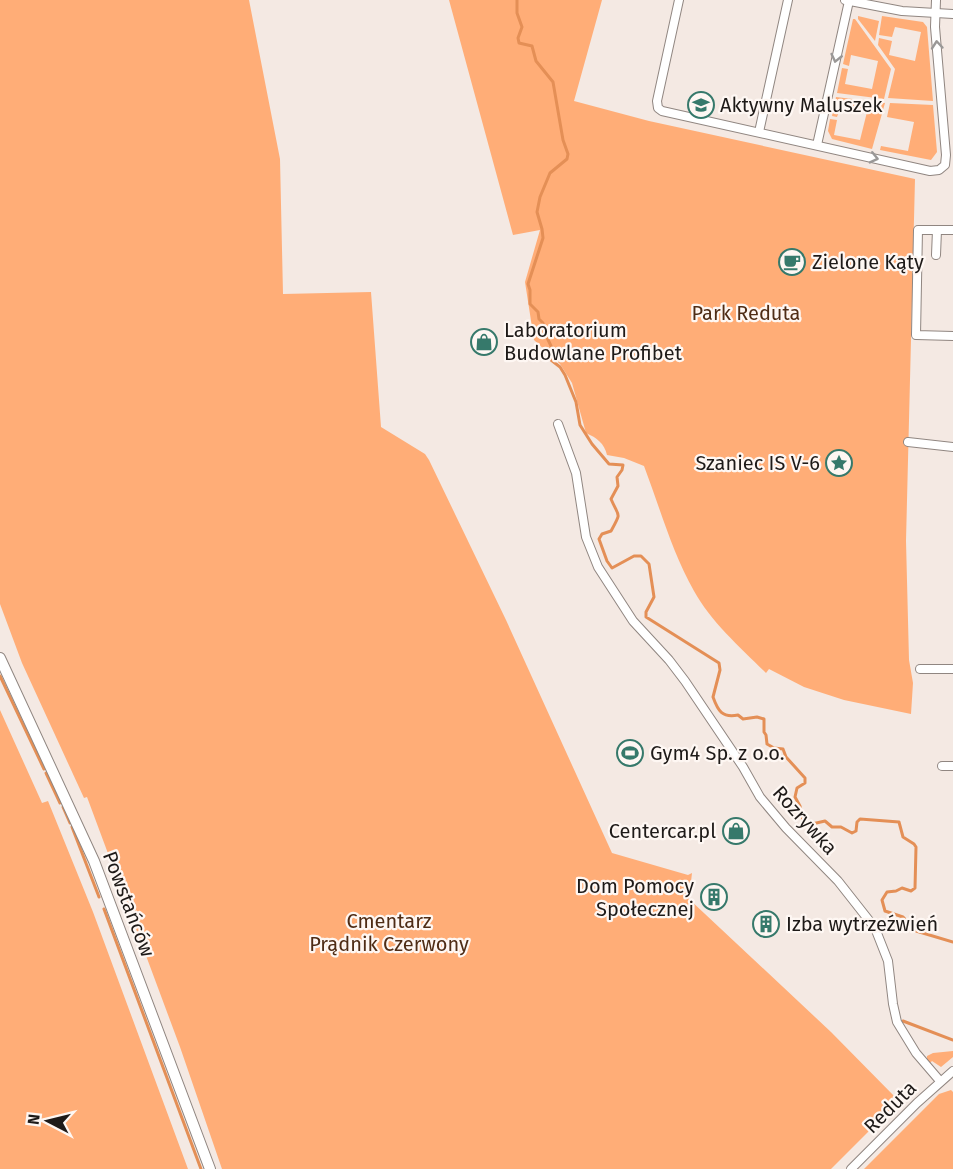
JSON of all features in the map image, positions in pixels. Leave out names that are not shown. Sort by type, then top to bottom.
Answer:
[{"type":"street","points":[[679,0],[657,101],[658,108],[662,111],[930,171],[939,170],[945,165],[946,155],[936,0]]},
{"type":"street","points":[[759,132],[788,0]]},
{"type":"street","points":[[817,145],[847,0],[878,3],[936,14],[953,14]]},
{"type":"street","points":[[936,255],[937,230]]},
{"type":"street","points":[[953,230],[918,231],[916,335],[953,336]]},
{"type":"street","name":"Rozrywka","points":[[558,424],[576,473],[586,537],[598,567],[633,621],[685,681],[771,812],[838,881],[875,928],[888,961],[897,1022],[916,1053],[940,1082]]},
{"type":"street","points":[[908,442],[953,447]]},
{"type":"street","name":"Powstańców","points":[[0,658],[94,861],[210,1169]]},
{"type":"street","points":[[920,669],[953,669]]},
{"type":"street","points":[[942,766],[953,766]]},
{"type":"street","name":"Reduta","points":[[851,1169],[953,1071]]},
{"type":"green space","name":"Cmentarz Prądnik Czerwony","points":[[0,0],[249,0],[280,159],[283,294],[371,292],[381,427],[425,454],[429,460],[506,620],[612,853],[688,875],[692,873],[689,899],[831,1032],[899,1101],[831,1169],[222,1169],[180,1047],[87,797],[84,798],[22,663],[0,604]]},
{"type":"green space","name":"Park Reduta","points":[[449,0],[602,0],[574,101],[649,121],[915,179],[906,541],[909,660],[913,683],[911,714],[844,700],[804,687],[769,669],[766,673],[718,624],[694,591],[673,545],[644,466],[624,458],[607,455],[600,441],[586,433],[572,383],[560,364],[534,340],[525,282],[540,230],[513,235]]},
{"type":"green space","points":[[858,16],[879,21],[875,41],[858,19]]},
{"type":"green space","points":[[882,16],[923,22],[927,27],[933,101],[888,98],[895,69],[878,45],[879,38],[892,41],[889,55],[915,61],[921,32],[895,27],[892,37],[879,35]]},
{"type":"green space","points":[[853,19],[891,69],[884,99],[837,93],[842,68],[848,69],[845,84],[872,89],[878,61],[851,55],[849,66],[843,64]]},
{"type":"green space","points":[[836,97],[885,103],[872,149],[832,139],[828,131],[830,119],[837,120],[834,135],[860,140],[867,112],[841,106],[837,117],[832,116]]},
{"type":"green space","points":[[890,103],[933,105],[937,152],[931,160],[880,150],[881,146],[908,151],[914,122],[887,117]]},
{"type":"green space","points":[[0,710],[42,803],[48,801],[93,912],[188,1169],[0,1169]]},
{"type":"green space","points":[[953,1051],[953,1057],[941,1067],[927,1060],[927,1056],[933,1053]]},
{"type":"green space","points":[[951,1090],[953,1092],[953,1169],[864,1169],[939,1094]]},
{"type":"waterway","points":[[517,0],[517,13],[522,27],[518,38],[519,43],[532,46],[536,61],[553,82],[563,140],[568,154],[567,159],[550,173],[540,197],[537,212],[543,238],[528,284],[530,304],[538,312],[539,319],[543,323],[551,346],[551,360],[560,367],[565,375],[576,402],[580,425],[609,464],[623,465],[617,477],[618,486],[611,499],[618,517],[611,531],[602,534],[599,539],[607,561],[612,568],[634,556],[641,556],[649,564],[654,597],[646,612],[646,617],[719,663],[720,670],[713,697],[721,712],[738,715],[743,719],[757,717],[764,719],[767,744],[783,749],[786,757],[805,778],[805,783],[797,788],[795,797],[800,806],[803,821],[812,824],[825,821],[832,827],[841,827],[852,833],[856,831],[857,822],[860,819],[899,822],[903,837],[916,847],[915,888],[911,891],[902,888],[887,892],[882,900],[885,911],[903,917],[916,931],[953,942]]},
{"type":"waterway","points":[[0,676],[44,769]]},
{"type":"waterway","points":[[46,773],[60,803]]},
{"type":"waterway","points":[[63,807],[70,823]]},
{"type":"waterway","points":[[72,827],[99,897]]},
{"type":"waterway","points":[[104,909],[201,1169]]},
{"type":"waterway","points":[[903,1021],[953,1040]]},
{"type":"place","name":"Aktywny Maluszek","points":[[701,105]]},
{"type":"place","name":"Zielone Kąty","points":[[792,262]]},
{"type":"place","name":"Laboratorium Budowlane Profibet","points":[[484,342]]},
{"type":"place","name":"Szaniec IS V-6","points":[[839,463]]},
{"type":"place","name":"Gym4 Sp. z o.o.","points":[[630,753]]},
{"type":"place","name":"Centercar.pl","points":[[736,831]]},
{"type":"place","name":"Dom Pomocy Społecznej","points":[[714,897]]},
{"type":"place","name":"Izba wytrzeźwień","points":[[766,924]]}]
